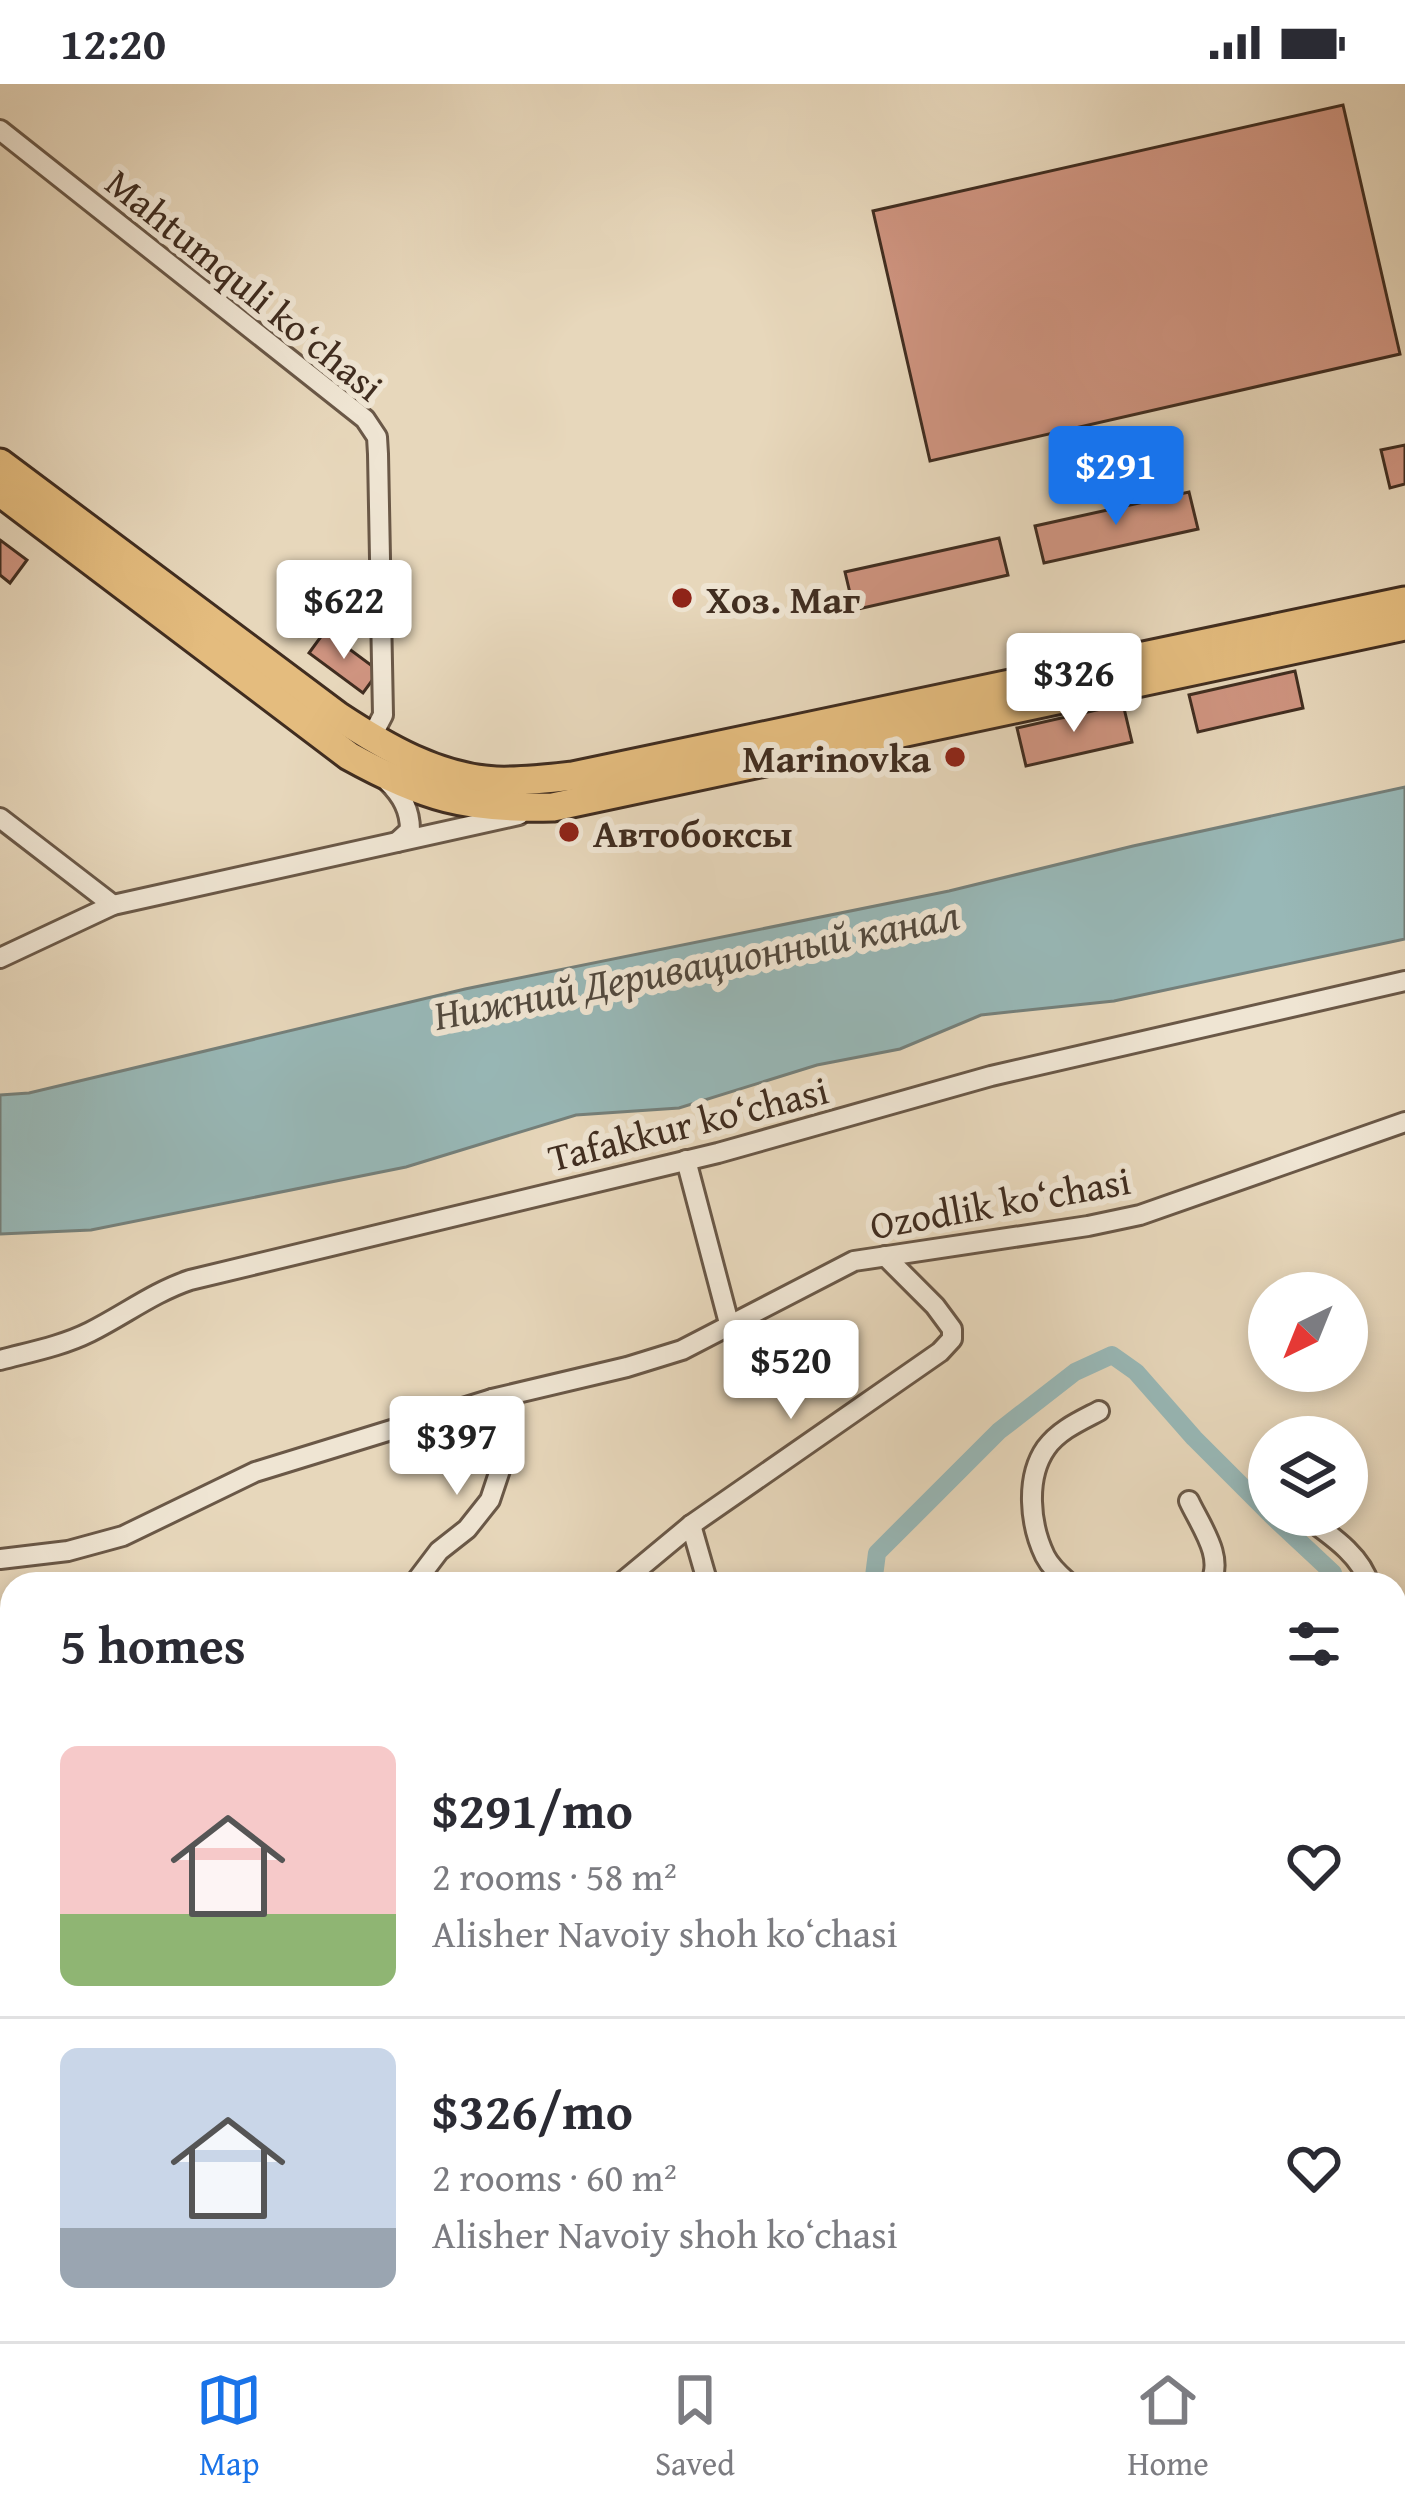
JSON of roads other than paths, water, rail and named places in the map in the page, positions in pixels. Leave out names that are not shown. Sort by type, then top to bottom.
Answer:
[{"type":"main road","points":[[0,463],[371,738],[426,765],[463,776],[520,782],[573,776],[1205,656],[1405,626]]},
{"type":"main road","points":[[0,492],[349,756],[380,774],[462,804],[504,809],[553,808],[1205,656],[1405,601]]},
{"type":"street","name":"Mahtumquli ko‘chasi","points":[[0,130],[373,429],[379,454],[383,715],[371,738]]},
{"type":"street","points":[[380,774],[400,794],[410,815],[410,830],[397,842]]},
{"type":"street","points":[[0,958],[113,905],[553,808]]},
{"type":"street","points":[[0,818],[113,905]]},
{"type":"street","name":"Tafakkur ko‘chasi","points":[[0,1360],[80,1336],[190,1280],[686,1160],[991,1076],[1405,981]]},
{"type":"street","name":"Ozodlik ko‘chasi","points":[[0,1559],[68,1551],[123,1536],[255,1472],[492,1399],[682,1350],[854,1261],[1140,1215],[1405,1122]]},
{"type":"street","points":[[686,1160],[730,1327]]},
{"type":"street","points":[[635,1572],[692,1525],[952,1339],[952,1329],[935,1306],[885,1256]]},
{"type":"street","points":[[423,1572],[490,1500],[505,1455],[492,1399]]},
{"type":"street","points":[[1056,1572],[1036,1527],[1033,1477],[1051,1442],[1100,1411]]},
{"type":"street","points":[[1189,1501],[1215,1557],[1216,1572]]},
{"type":"street","points":[[692,1525],[705,1572]]},
{"type":"street","points":[[1328,1536],[1366,1572]]},
{"type":"water","name":"Нижний Деривационный канал","points":[[1405,787],[1405,939],[1114,1001],[981,1015],[900,1049],[817,1065],[679,1108],[576,1115],[406,1167],[91,1230],[0,1234],[0,1095],[29,1093],[465,989],[949,891]]},
{"type":"waterway","points":[[875,1572],[877,1553],[999,1431],[1075,1372],[1112,1355],[1136,1372],[1248,1492]]},
{"type":"waterway","points":[[1293,1536],[1332,1572]]},
{"type":"place","name":"Хоз. Маг","points":[[682,598]]},
{"type":"place","name":"Marinovka","points":[[955,757]]},
{"type":"place","name":"Автобоксы","points":[[569,832]]}]
